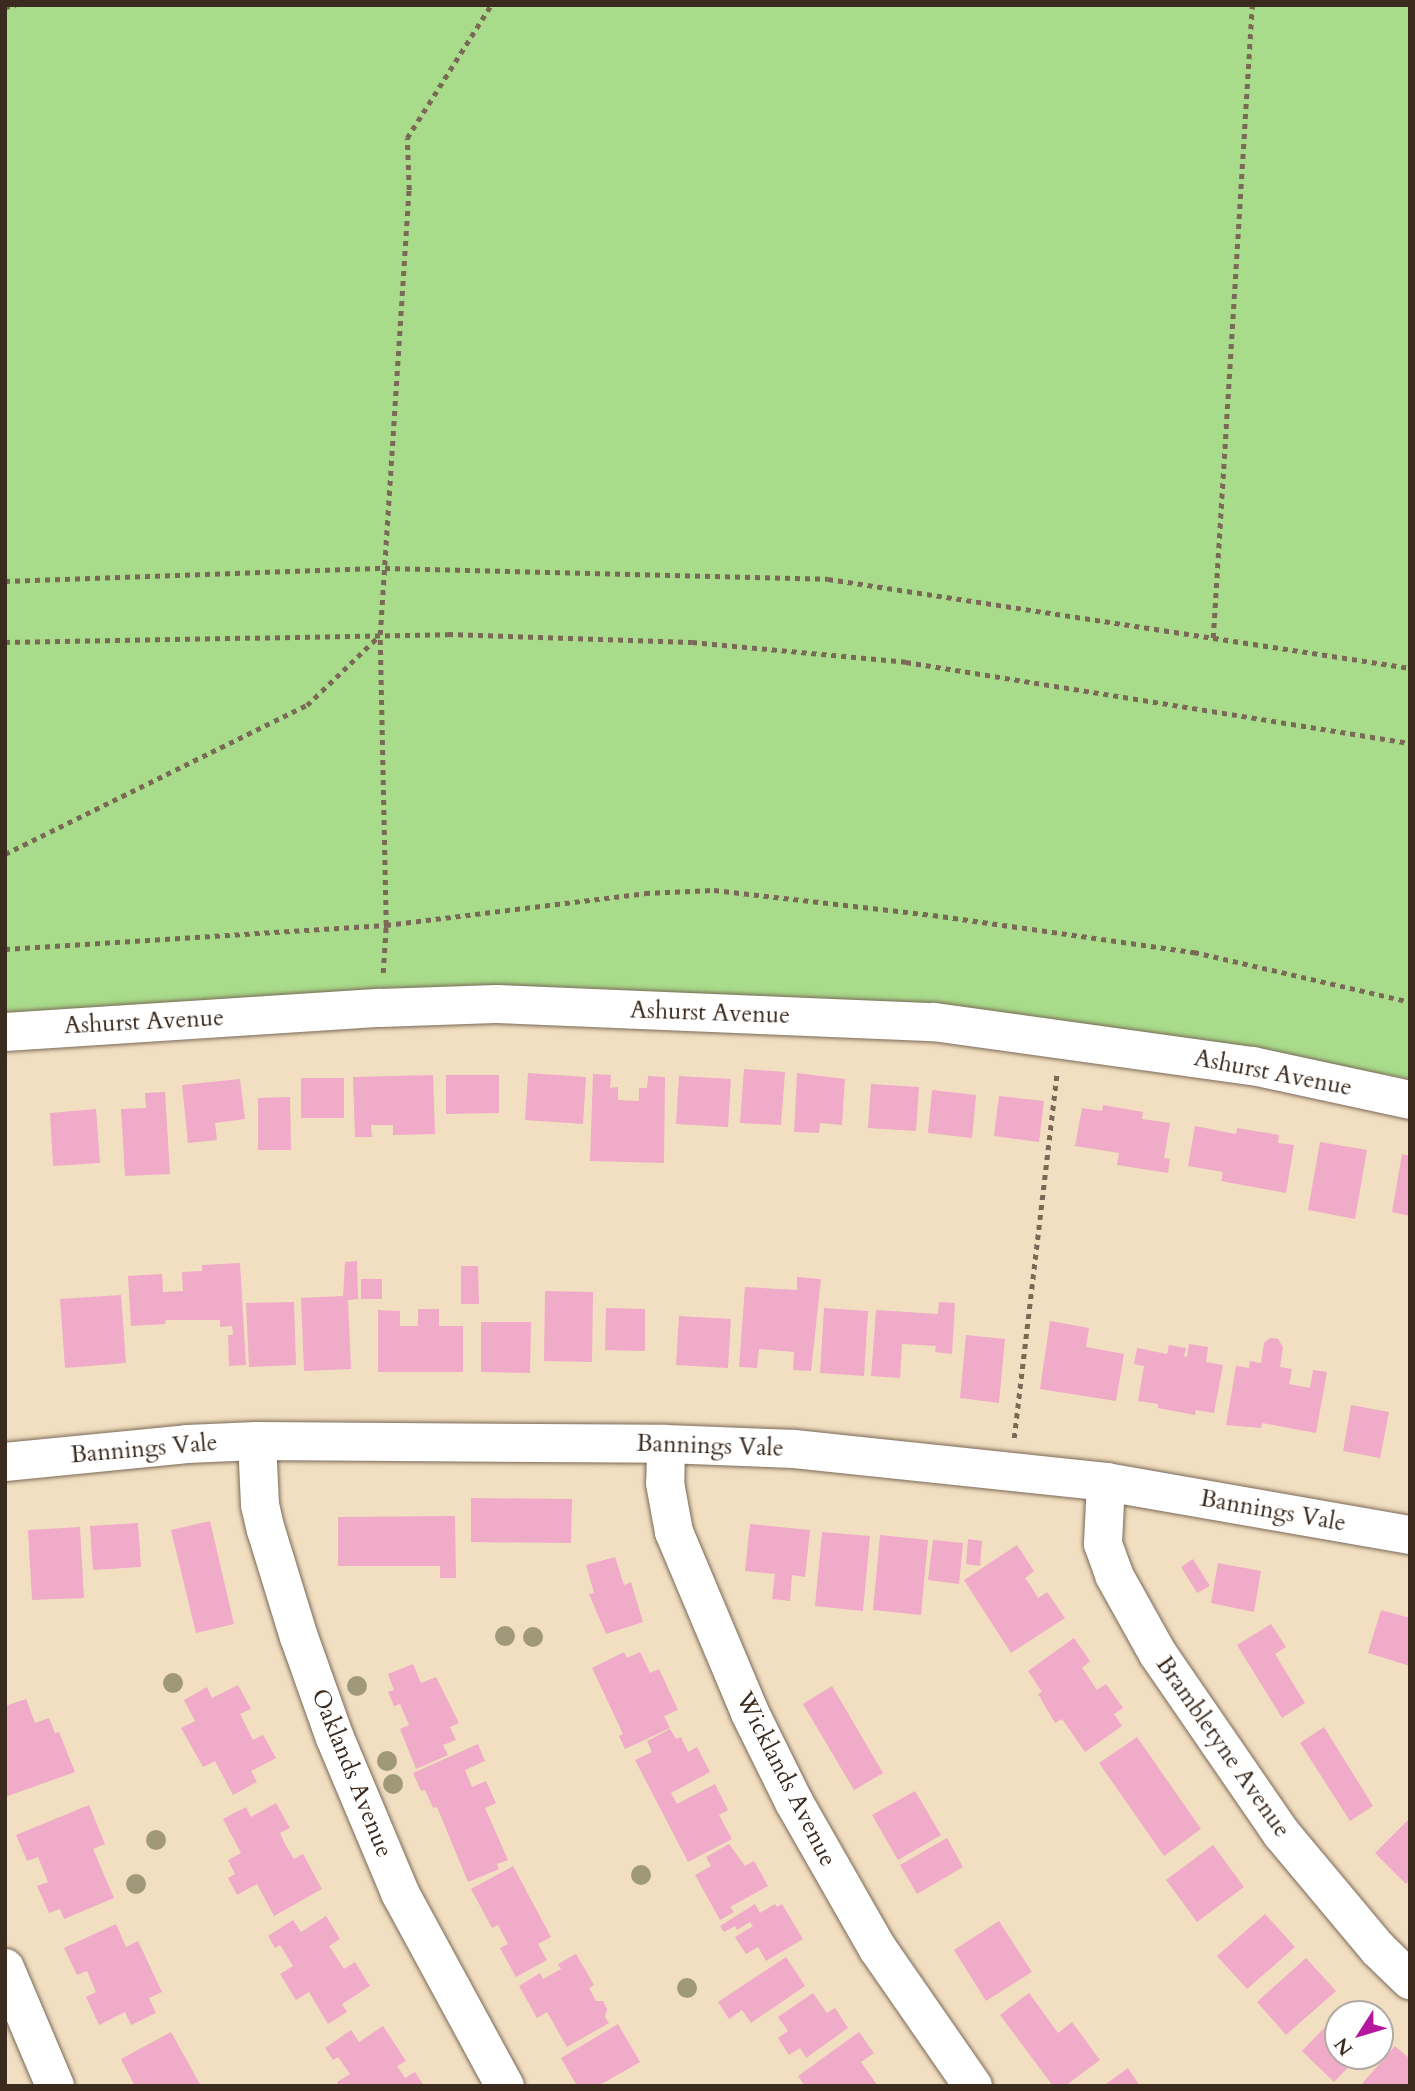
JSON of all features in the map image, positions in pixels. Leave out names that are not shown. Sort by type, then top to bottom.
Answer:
[{"type":"street","name":"Ashurst Avenue","points":[[5,1032],[380,1008],[497,1004],[934,1021],[1253,1066],[1410,1100]]},
{"type":"street","name":"Bannings Vale","points":[[5,1462],[187,1444],[257,1441],[666,1444],[793,1448],[1106,1482],[1410,1535]]},
{"type":"street","name":"Oaklands Avenue","points":[[257,1441],[260,1505],[266,1530],[331,1726],[400,1893],[505,2086]]},
{"type":"street","name":"Wicklands Avenue","points":[[666,1444],[665,1483],[674,1532],[750,1713],[794,1802],[878,1949],[973,2086]]},
{"type":"street","name":"Brambletyne Avenue","points":[[1106,1482],[1103,1544],[1114,1575],[1158,1654],[1280,1833],[1378,1949],[1410,1979]]},
{"type":"street","points":[[5,1968],[17,2030],[55,2086]]},
{"type":"path","points":[[5,7],[16,5]]},
{"type":"path","points":[[380,1008],[386,925],[380,635],[409,190],[407,138],[491,5]]},
{"type":"path","points":[[1213,638],[1252,5]]},
{"type":"path","points":[[5,581],[385,568],[828,579],[1410,668]]},
{"type":"path","points":[[5,854],[307,705],[380,635]]},
{"type":"path","points":[[5,642],[380,635],[692,642],[906,662],[1410,743]]},
{"type":"path","points":[[5,949],[386,925],[645,893],[714,890],[933,915],[1194,952],[1410,1002]]},
{"type":"path","points":[[1010,1470],[1060,1039]]},
{"type":"green space","points":[[5,5],[1410,5],[1410,1079],[1193,1039],[1102,1027],[5,1019]]},
{"type":"building","points":[[744,1069],[785,1072],[781,1125],[740,1123]]},
{"type":"building","points":[[528,1073],[586,1077],[583,1124],[525,1120]]},
{"type":"building","points":[[797,1073],[845,1079],[842,1125],[820,1123],[819,1133],[794,1132]]},
{"type":"building","points":[[593,1074],[611,1075],[610,1088],[618,1087],[618,1100],[639,1101],[639,1088],[647,1088],[648,1076],[665,1077],[664,1163],[590,1161]]},
{"type":"building","points":[[433,1075],[435,1134],[393,1135],[393,1125],[371,1125],[372,1137],[355,1137],[353,1077]]},
{"type":"building","points":[[446,1075],[499,1075],[499,1113],[446,1114]]},
{"type":"building","points":[[679,1076],[731,1079],[728,1127],[676,1124]]},
{"type":"building","points":[[301,1078],[344,1078],[344,1118],[301,1118]]},
{"type":"building","points":[[240,1079],[245,1119],[215,1123],[217,1140],[188,1143],[182,1085]]},
{"type":"building","points":[[871,1084],[919,1087],[916,1131],[868,1128]]},
{"type":"building","points":[[932,1090],[976,1095],[972,1138],[928,1133]]},
{"type":"building","points":[[165,1092],[170,1174],[125,1176],[121,1109],[146,1108],[145,1093]]},
{"type":"building","points":[[999,1096],[1044,1101],[1039,1142],[994,1136]]},
{"type":"building","points":[[290,1097],[291,1150],[258,1150],[258,1098]]},
{"type":"building","points":[[1103,1105],[1143,1112],[1142,1119],[1170,1123],[1164,1158],[1170,1159],[1168,1173],[1117,1165],[1119,1153],[1075,1146],[1082,1108],[1102,1111]]},
{"type":"building","points":[[96,1109],[100,1163],[53,1166],[50,1113]]},
{"type":"building","points":[[1195,1126],[1236,1134],[1237,1128],[1279,1135],[1278,1143],[1294,1145],[1286,1193],[1221,1181],[1223,1172],[1188,1166]]},
{"type":"building","points":[[1320,1142],[1367,1150],[1355,1219],[1308,1210]]},
{"type":"building","points":[[1402,1154],[1410,1156],[1410,1216],[1392,1212]]},
{"type":"building","points":[[357,1261],[358,1299],[348,1300],[351,1369],[304,1371],[301,1298],[343,1296],[345,1262]]},
{"type":"building","points":[[240,1263],[246,1365],[229,1366],[228,1335],[233,1335],[232,1326],[220,1327],[220,1320],[166,1320],[165,1324],[131,1326],[128,1276],[162,1274],[163,1292],[183,1291],[182,1272],[202,1271],[202,1265]]},
{"type":"building","points":[[461,1266],[478,1266],[479,1304],[461,1304]]},
{"type":"building","points":[[797,1277],[821,1279],[811,1371],[793,1370],[794,1352],[759,1349],[757,1368],[739,1367],[745,1287],[797,1290]]},
{"type":"building","points":[[361,1279],[382,1279],[382,1299],[361,1299]]},
{"type":"building","points":[[545,1291],[593,1292],[592,1362],[544,1361]]},
{"type":"building","points":[[121,1295],[126,1363],[65,1368],[60,1299]]},
{"type":"building","points":[[294,1302],[296,1365],[249,1367],[246,1303]]},
{"type":"building","points":[[939,1302],[955,1303],[952,1354],[935,1352],[936,1346],[902,1344],[900,1378],[871,1376],[876,1310],[938,1314]]},
{"type":"building","points":[[606,1308],[645,1309],[645,1351],[605,1350]]},
{"type":"building","points":[[824,1308],[868,1311],[864,1376],[820,1373]]},
{"type":"building","points":[[418,1309],[439,1309],[439,1326],[463,1326],[463,1372],[378,1372],[378,1310],[400,1311],[400,1326],[418,1326]]},
{"type":"building","points":[[679,1316],[731,1319],[728,1368],[676,1365]]},
{"type":"building","points":[[1050,1321],[1089,1328],[1086,1347],[1124,1354],[1116,1401],[1040,1389]]},
{"type":"building","points":[[481,1322],[531,1322],[530,1373],[481,1372]]},
{"type":"building","points":[[966,1335],[1005,1339],[999,1403],[960,1398]]},
{"type":"building","points":[[1270,1338],[1278,1339],[1283,1347],[1280,1367],[1292,1369],[1289,1384],[1310,1388],[1313,1370],[1327,1372],[1316,1433],[1262,1423],[1261,1428],[1226,1425],[1236,1366],[1249,1368],[1250,1361],[1261,1363],[1264,1343]]},
{"type":"building","points":[[1189,1344],[1208,1347],[1206,1362],[1223,1365],[1214,1413],[1196,1410],[1195,1415],[1138,1401],[1144,1366],[1134,1364],[1137,1348],[1167,1354],[1169,1345],[1186,1348],[1184,1356],[1187,1357]]},
{"type":"building","points":[[1351,1405],[1389,1412],[1380,1458],[1343,1451]]},
{"type":"building","points":[[471,1498],[572,1499],[571,1543],[471,1542]]},
{"type":"building","points":[[455,1516],[456,1578],[440,1578],[440,1566],[338,1566],[338,1517]]},
{"type":"building","points":[[210,1521],[234,1624],[196,1633],[171,1530]]},
{"type":"building","points":[[138,1523],[141,1567],[93,1570],[90,1526]]},
{"type":"building","points":[[750,1524],[810,1530],[805,1577],[792,1575],[790,1601],[772,1599],[775,1574],[745,1571]]},
{"type":"building","points":[[80,1527],[84,1598],[32,1600],[28,1530]]},
{"type":"building","points":[[822,1532],[870,1536],[863,1611],[815,1606]]},
{"type":"building","points":[[880,1535],[928,1540],[921,1615],[873,1610]]},
{"type":"building","points":[[968,1539],[982,1541],[980,1566],[966,1564]]},
{"type":"building","points":[[933,1540],[963,1543],[959,1584],[928,1580]]},
{"type":"building","points":[[1017,1545],[1034,1571],[1025,1578],[1038,1598],[1047,1592],[1065,1618],[1011,1653],[964,1580]]},
{"type":"building","points":[[615,1557],[624,1585],[631,1582],[643,1622],[606,1634],[589,1594],[594,1593],[586,1565]]},
{"type":"building","points":[[1193,1559],[1210,1586],[1197,1593],[1181,1567]]},
{"type":"building","points":[[1218,1563],[1261,1571],[1254,1612],[1211,1603]]},
{"type":"building","points":[[1381,1610],[1410,1618],[1410,1666],[1368,1653]]},
{"type":"building","points":[[1271,1624],[1286,1647],[1275,1654],[1305,1703],[1282,1718],[1237,1645]]},
{"type":"building","points":[[1074,1638],[1090,1661],[1082,1668],[1097,1690],[1106,1684],[1123,1708],[1114,1714],[1122,1726],[1085,1752],[1062,1719],[1055,1723],[1038,1694],[1042,1692],[1028,1671]]},
{"type":"building","points":[[624,1652],[627,1658],[640,1652],[650,1673],[659,1669],[678,1710],[664,1716],[670,1728],[625,1749],[619,1736],[623,1734],[592,1668]]},
{"type":"building","points":[[413,1664],[421,1683],[436,1677],[459,1723],[450,1727],[456,1740],[443,1745],[448,1755],[416,1769],[400,1729],[409,1725],[400,1704],[394,1706],[388,1692],[394,1690],[388,1674]]},
{"type":"building","points":[[238,1685],[251,1709],[240,1714],[253,1740],[263,1735],[276,1758],[251,1771],[257,1782],[233,1795],[215,1761],[203,1767],[181,1728],[195,1721],[184,1700],[207,1687],[212,1698]]},
{"type":"building","points":[[832,1686],[883,1773],[854,1790],[803,1704]]},
{"type":"building","points":[[26,1699],[35,1723],[49,1718],[55,1733],[59,1732],[75,1772],[5,1797],[5,1706]]},
{"type":"building","points":[[1324,1727],[1373,1806],[1350,1821],[1300,1743]]},
{"type":"building","points":[[670,1729],[676,1739],[681,1737],[688,1752],[697,1747],[710,1772],[671,1793],[677,1804],[715,1784],[728,1810],[719,1815],[732,1839],[688,1862],[635,1760],[652,1752],[647,1741]]},
{"type":"building","points":[[1137,1737],[1201,1829],[1164,1856],[1099,1763]]},
{"type":"building","points":[[478,1744],[485,1761],[465,1770],[472,1787],[486,1781],[496,1803],[485,1808],[508,1860],[497,1864],[499,1869],[468,1882],[437,1807],[433,1808],[425,1790],[421,1791],[413,1773]]},
{"type":"building","points":[[915,1791],[941,1835],[898,1860],[872,1815]]},
{"type":"building","points":[[276,1803],[290,1828],[280,1833],[286,1846],[294,1859],[303,1854],[322,1889],[274,1916],[257,1884],[237,1895],[228,1878],[235,1874],[228,1860],[241,1853],[223,1819],[246,1807],[251,1817]]},
{"type":"building","points":[[89,1805],[105,1844],[93,1849],[114,1898],[64,1919],[60,1909],[49,1913],[37,1886],[48,1882],[38,1857],[27,1861],[16,1835]]},
{"type":"building","points":[[1410,1818],[1410,1880],[1406,1884],[1375,1853]]},
{"type":"building","points":[[947,1838],[963,1867],[917,1894],[900,1865]]},
{"type":"building","points":[[729,1844],[745,1866],[754,1861],[768,1886],[730,1907],[734,1912],[720,1920],[695,1875],[711,1866],[706,1857]]},
{"type":"building","points":[[1213,1845],[1244,1887],[1197,1922],[1166,1880]]},
{"type":"building","points":[[513,1866],[551,1937],[538,1944],[547,1960],[516,1977],[500,1948],[508,1944],[498,1925],[492,1928],[471,1889]]},
{"type":"building","points":[[755,1904],[760,1913],[775,1904],[777,1907],[782,1904],[803,1939],[766,1961],[758,1947],[746,1954],[735,1937],[753,1926],[750,1922],[737,1930],[735,1926],[724,1932],[720,1926]]},
{"type":"building","points":[[1265,1914],[1295,1947],[1247,1989],[1217,1956]]},
{"type":"building","points":[[326,1916],[340,1939],[329,1946],[344,1969],[355,1962],[370,1986],[342,2004],[347,2012],[328,2024],[309,1992],[296,2000],[280,1974],[293,1966],[280,1945],[275,1948],[268,1936],[293,1920],[301,1932]]},
{"type":"building","points":[[999,1921],[1032,1972],[986,2001],[954,1950]]},
{"type":"building","points":[[116,1924],[126,1947],[138,1941],[162,1992],[149,1998],[156,2013],[131,2025],[125,2012],[99,2025],[86,1997],[96,1992],[87,1971],[77,1975],[64,1948]]},
{"type":"building","points":[[576,1954],[594,1985],[589,1988],[596,2001],[603,2001],[607,2009],[605,2017],[609,2023],[567,2047],[547,2012],[537,2018],[519,1986],[540,1973],[543,1979],[561,1969],[558,1964]]},
{"type":"building","points":[[786,1957],[805,1986],[751,2023],[742,2010],[729,2019],[718,2002]]},
{"type":"building","points":[[1306,1958],[1336,1991],[1286,2035],[1257,2002]]},
{"type":"building","points":[[813,1993],[827,2013],[835,2008],[848,2028],[806,2058],[800,2048],[789,2055],[778,2038],[788,2031],[778,2017]]},
{"type":"building","points":[[1029,1993],[1058,2033],[1072,2022],[1100,2060],[1065,2086],[1053,2086],[1000,2015]]},
{"type":"building","points":[[618,2024],[640,2062],[598,2086],[577,2086],[561,2058]]},
{"type":"building","points":[[383,2026],[406,2061],[397,2066],[405,2078],[415,2072],[424,2086],[339,2086],[337,2082],[350,2074],[338,2057],[333,2060],[325,2048],[351,2030],[359,2042]]},
{"type":"building","points":[[1324,2028],[1324,2070],[1346,2070],[1334,2082],[1302,2051]]},
{"type":"building","points":[[171,2032],[201,2086],[135,2086],[121,2059]]},
{"type":"building","points":[[859,2032],[874,2053],[861,2062],[878,2086],[805,2086],[798,2076]]},
{"type":"building","points":[[1394,2047],[1410,2059],[1410,2086],[1360,2086],[1374,2070],[1394,2070]]},
{"type":"building","points":[[1128,2068],[1140,2086],[1103,2086]]}]
